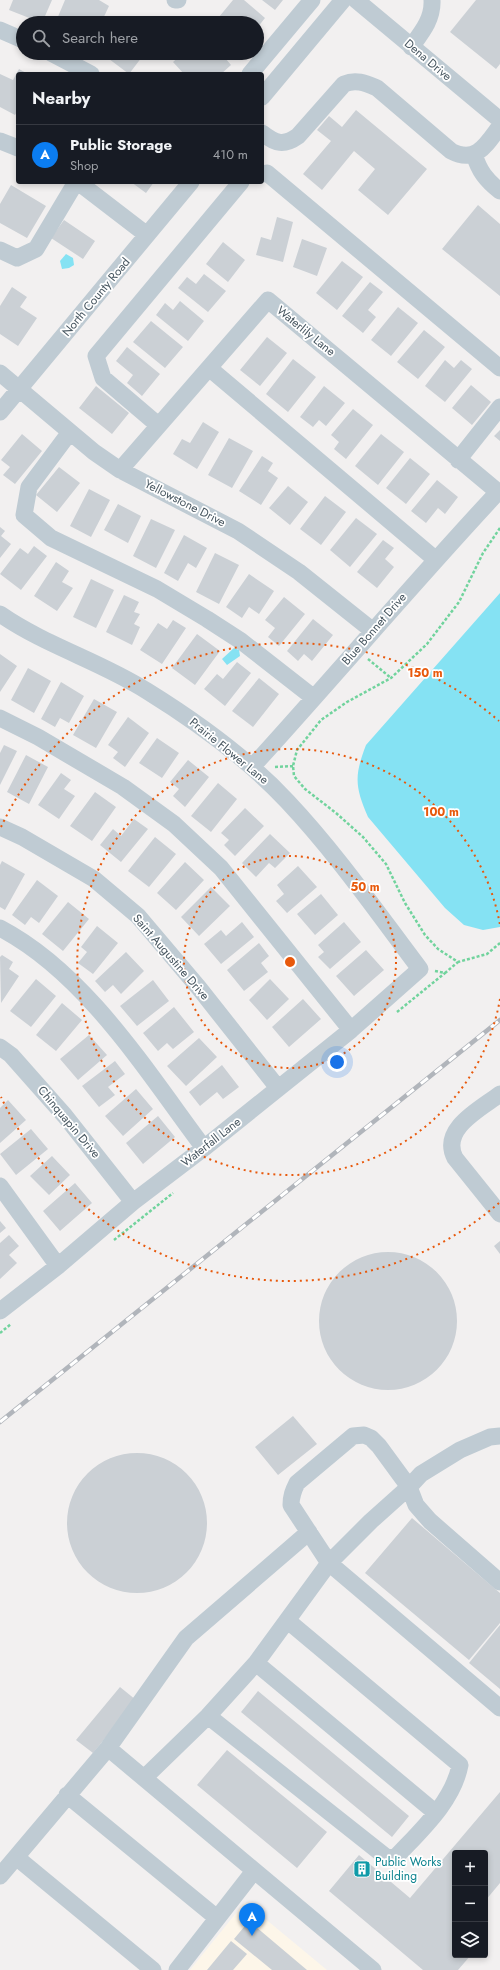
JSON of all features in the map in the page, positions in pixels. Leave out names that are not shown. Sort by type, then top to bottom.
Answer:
[{"type":"street","points":[[264,57],[312,0]]},
{"type":"street","points":[[264,95],[343,0]]},
{"type":"street","name":"Dena Drive","points":[[356,0],[500,120]]},
{"type":"street","points":[[411,47],[424,31],[430,18],[432,0]]},
{"type":"street","points":[[0,30],[16,37]]},
{"type":"street","points":[[64,60],[87,72]]},
{"type":"street","points":[[252,72],[262,60]]},
{"type":"street","points":[[264,136],[270,140],[281,143],[289,142],[298,136],[344,84],[351,81],[363,82],[377,88],[451,151],[467,157],[481,150],[500,126]]},
{"type":"street","points":[[0,141],[16,147]]},
{"type":"street","points":[[474,154],[478,167],[486,179],[500,190]]},
{"type":"street","points":[[264,174],[267,173],[500,368]]},
{"type":"street","points":[[0,250],[17,258],[36,249],[76,184]]},
{"type":"street","points":[[80,184],[147,235]]},
{"type":"street","name":"North County Road","points":[[0,412],[189,184]]},
{"type":"street","points":[[158,424],[103,378],[96,356],[239,184]]},
{"type":"street","name":"Waterlily Lane","points":[[120,470],[158,424],[268,300],[498,492]]},
{"type":"street","points":[[209,368],[435,559]]},
{"type":"street","name":"Yellowstone Drive","points":[[0,373],[94,452],[120,470],[238,531],[299,572],[373,630]]},
{"type":"street","points":[[458,460],[500,407]]},
{"type":"street","points":[[70,432],[29,487],[24,515],[51,538],[156,589],[207,619],[241,641],[314,698]]},
{"type":"street","name":"Blue Bonnet Drive","points":[[252,767],[435,559],[498,492]]},
{"type":"street","name":"Prairie Flower Lane","points":[[0,614],[58,647],[81,656],[146,690],[186,716],[252,767],[287,800],[326,844],[420,969]]},
{"type":"street","points":[[0,718],[38,737],[123,787],[174,824],[221,868],[351,1030]]},
{"type":"street","name":"Saint Augustine Drive","points":[[0,826],[22,836],[94,879],[138,916],[199,988],[278,1088]]},
{"type":"street","points":[[0,928],[21,939],[62,972],[114,1028],[204,1148]]},
{"type":"street","name":"Waterfall Lane","points":[[0,1311],[58,1266],[133,1202],[204,1148],[351,1030],[420,969]]},
{"type":"street","name":"Chinquapin Drive","points":[[0,1047],[11,1055],[66,1116],[133,1202]]},
{"type":"street","points":[[500,1094],[458,1126],[451,1140],[451,1150],[455,1158],[500,1214]]},
{"type":"street","points":[[0,1186],[58,1266]]},
{"type":"street","points":[[500,1582],[430,1521],[416,1504],[409,1487],[379,1446],[371,1438],[364,1435],[353,1436],[297,1483],[291,1497],[291,1505],[330,1563],[500,1708]]},
{"type":"street","points":[[144,1778],[208,1716],[256,1663],[330,1563],[371,1521],[409,1487],[421,1474],[460,1450],[490,1437],[500,1436]]},
{"type":"street","points":[[0,1876],[108,1748],[186,1638],[309,1532]]},
{"type":"street","points":[[208,1716],[386,1857],[395,1858],[436,1813],[457,1780],[460,1765],[288,1621]]},
{"type":"street","points":[[256,1663],[436,1813]]},
{"type":"street","points":[[108,1748],[373,1970]]},
{"type":"street","points":[[68,1795],[217,1918]]},
{"type":"street","points":[[16,1856],[153,1970]]},
{"type":"street","points":[[177,1970],[254,1871]]},
{"type":"path","points":[[458,962],[438,949],[426,935],[405,904],[386,864],[363,836],[305,789],[294,776],[292,766],[297,750],[321,720],[347,702],[391,678],[427,644],[459,602],[483,553],[500,528]]},
{"type":"path","points":[[357,649],[391,678]]},
{"type":"path","points":[[420,969],[445,973],[458,962],[487,954],[500,943]]},
{"type":"shaded area","points":[[245,1902],[327,1970],[190,1970]]},
{"type":"water","points":[[66,254],[73,258],[74,265],[69,268],[62,269],[60,261]]},
{"type":"water","points":[[500,593],[500,927],[483,930],[464,925],[445,908],[368,817],[358,789],[358,773],[359,765],[366,745]]},
{"type":"water","points":[[234,648],[239,650],[240,656],[227,665],[222,659]]},
{"type":"building","points":[[13,0],[52,0],[45,16],[24,16],[9,10]]},
{"type":"building","points":[[65,0],[99,0],[109,6],[104,16],[58,16]]},
{"type":"building","points":[[233,0],[244,0],[263,16],[220,16]]},
{"type":"building","points":[[262,0],[283,0],[275,10]]},
{"type":"building","points":[[476,0],[500,0],[500,64],[496,69],[450,32]]},
{"type":"building","points":[[110,60],[140,60],[131,72],[126,72]]},
{"type":"building","points":[[175,60],[227,60],[231,65],[223,72],[182,72],[173,62]]},
{"type":"building","points":[[19,69],[24,72],[17,72]]},
{"type":"building","points":[[0,74],[13,80],[16,74],[15,115],[0,107]]},
{"type":"building","points":[[356,110],[427,169],[388,215],[358,190],[375,169],[354,151],[322,190],[303,174],[331,141],[317,130],[329,116],[342,127]]},
{"type":"building","points":[[134,184],[153,184],[146,193]]},
{"type":"building","points":[[11,185],[46,206],[27,238],[0,223],[0,204]]},
{"type":"building","points":[[478,205],[500,224],[500,296],[442,249]]},
{"type":"building","points":[[277,217],[293,222],[283,262],[256,255],[261,237],[271,240]]},
{"type":"building","points":[[64,220],[95,241],[83,259],[51,238]]},
{"type":"building","points":[[302,239],[327,248],[317,276],[293,267]]},
{"type":"building","points":[[223,242],[245,260],[228,282],[206,264]]},
{"type":"building","points":[[342,261],[363,277],[337,310],[316,293]]},
{"type":"building","points":[[204,274],[226,291],[208,312],[178,288],[187,277],[196,284]]},
{"type":"building","points":[[370,282],[383,292],[368,310],[376,317],[363,333],[342,316]]},
{"type":"building","points":[[12,287],[27,297],[20,307],[37,318],[18,346],[0,334],[0,306]]},
{"type":"building","points":[[180,301],[204,321],[188,341],[156,315],[165,303],[173,310]]},
{"type":"building","points":[[398,307],[418,323],[391,356],[371,340]]},
{"type":"building","points":[[151,321],[183,347],[165,368],[133,342]]},
{"type":"building","points":[[424,330],[445,347],[418,379],[397,362]]},
{"type":"building","points":[[267,337],[287,353],[260,386],[240,370]]},
{"type":"building","points":[[127,347],[160,374],[142,396],[127,383],[133,375],[116,361]]},
{"type":"building","points":[[293,359],[316,377],[288,412],[266,394]]},
{"type":"building","points":[[445,360],[454,368],[461,360],[472,369],[445,402],[425,386]]},
{"type":"building","points":[[471,385],[491,402],[472,425],[452,408]]},
{"type":"building","points":[[96,386],[129,413],[112,434],[79,408]]},
{"type":"building","points":[[324,386],[345,403],[326,426],[319,420],[313,427],[300,417]]},
{"type":"building","points":[[353,409],[373,425],[346,459],[334,449],[339,442],[331,435]]},
{"type":"building","points":[[203,422],[219,432],[197,469],[173,454],[182,439],[190,443]]},
{"type":"building","points":[[500,430],[500,441],[494,436]]},
{"type":"building","points":[[22,434],[42,451],[15,484],[3,475],[10,467],[1,460]]},
{"type":"building","points":[[381,434],[404,452],[378,485],[355,466]]},
{"type":"building","points":[[229,438],[253,451],[232,488],[208,475]]},
{"type":"building","points":[[262,456],[273,463],[268,471],[278,478],[261,505],[239,491]]},
{"type":"building","points":[[410,458],[430,474],[406,504],[386,488]]},
{"type":"building","points":[[59,467],[80,483],[57,512],[36,495]]},
{"type":"building","points":[[437,480],[458,497],[445,514],[438,508],[426,523],[411,511]]},
{"type":"building","points":[[288,486],[308,502],[290,525],[269,508]]},
{"type":"building","points":[[89,489],[110,500],[91,537],[70,526]]},
{"type":"building","points":[[325,496],[346,512],[321,545],[300,529]]},
{"type":"building","points":[[118,504],[141,516],[128,543],[104,530]]},
{"type":"building","points":[[356,518],[377,534],[350,567],[330,550]]},
{"type":"building","points":[[151,519],[175,530],[156,568],[133,556]]},
{"type":"building","points":[[0,527],[5,531],[1,536],[11,544],[0,558]]},
{"type":"building","points":[[184,535],[207,548],[196,568],[188,563],[178,581],[164,573]]},
{"type":"building","points":[[383,540],[394,548],[385,559],[394,567],[377,588],[357,572]]},
{"type":"building","points":[[34,546],[47,556],[21,590],[0,574],[20,548],[28,554]]},
{"type":"building","points":[[215,553],[239,565],[219,604],[196,592]]},
{"type":"building","points":[[56,562],[69,571],[62,582],[73,588],[57,611],[34,596]]},
{"type":"building","points":[[249,574],[274,591],[259,614],[249,607],[242,618],[226,607]]},
{"type":"building","points":[[91,579],[114,590],[96,628],[73,617]]},
{"type":"building","points":[[124,595],[139,602],[134,612],[140,614],[134,624],[140,627],[132,645],[106,632]]},
{"type":"building","points":[[284,597],[305,614],[279,646],[268,637],[275,628],[265,620]]},
{"type":"building","points":[[313,619],[333,635],[312,661],[304,654],[298,661],[287,651]]},
{"type":"building","points":[[173,620],[186,628],[162,664],[140,650],[158,623],[167,629]]},
{"type":"building","points":[[197,634],[220,651],[195,685],[172,668]]},
{"type":"building","points":[[0,654],[17,666],[0,692]]},
{"type":"building","points":[[237,662],[251,673],[225,706],[204,689],[217,674],[223,679]]},
{"type":"building","points":[[28,668],[51,681],[34,713],[11,700]]},
{"type":"building","points":[[259,678],[279,694],[253,727],[232,711]]},
{"type":"building","points":[[61,682],[84,696],[69,723],[60,718],[55,727],[41,719]]},
{"type":"building","points":[[94,699],[117,712],[96,748],[73,735]]},
{"type":"building","points":[[128,717],[149,733],[125,767],[113,758],[118,752],[108,745]]},
{"type":"building","points":[[157,738],[179,753],[162,778],[139,763]]},
{"type":"building","points":[[4,745],[17,751],[0,785],[0,753]]},
{"type":"building","points":[[26,755],[48,767],[29,804],[7,792]]},
{"type":"building","points":[[188,760],[209,777],[185,807],[173,796],[179,789],[170,782]]},
{"type":"building","points":[[61,773],[71,780],[64,789],[75,796],[59,819],[38,805]]},
{"type":"building","points":[[218,783],[237,799],[211,832],[191,816]]},
{"type":"building","points":[[95,792],[116,807],[92,841],[70,826]]},
{"type":"building","points":[[245,808],[264,826],[235,856],[224,845],[229,840],[221,833]]},
{"type":"building","points":[[134,819],[148,829],[121,862],[100,845],[113,829],[121,836]]},
{"type":"building","points":[[270,834],[290,853],[275,868],[269,863],[256,877],[242,863]]},
{"type":"building","points":[[155,837],[176,854],[149,887],[128,871]]},
{"type":"building","points":[[2,861],[25,874],[5,910],[0,907],[0,865]]},
{"type":"building","points":[[185,862],[204,880],[176,910],[157,893]]},
{"type":"building","points":[[298,866],[317,887],[287,913],[276,901],[284,894],[277,885]]},
{"type":"building","points":[[37,880],[58,896],[39,923],[31,917],[25,925],[12,915]]},
{"type":"building","points":[[211,887],[230,906],[199,936],[181,917]]},
{"type":"building","points":[[321,894],[338,915],[315,935],[297,914]]},
{"type":"building","points":[[68,902],[89,919],[63,951],[42,934]]},
{"type":"building","points":[[242,922],[254,937],[221,964],[204,944],[221,930],[226,936]]},
{"type":"building","points":[[344,922],[361,942],[330,969],[318,957],[324,952],[318,945]]},
{"type":"building","points":[[97,926],[118,943],[93,974],[78,963],[87,952],[81,947]]},
{"type":"building","points":[[259,943],[269,956],[261,963],[268,972],[244,991],[227,970]]},
{"type":"building","points":[[366,950],[384,970],[354,996],[336,976]]},
{"type":"building","points":[[126,952],[144,971],[121,994],[113,985],[105,992],[95,981]]},
{"type":"building","points":[[2,955],[13,962],[9,969],[19,976],[1,1003],[0,957]]},
{"type":"building","points":[[36,979],[56,996],[31,1027],[10,1011]]},
{"type":"building","points":[[270,979],[289,999],[267,1020],[249,1000]]},
{"type":"building","points":[[153,980],[169,1001],[137,1026],[120,1006]]},
{"type":"building","points":[[303,999],[321,1019],[289,1047],[272,1027]]},
{"type":"building","points":[[62,1003],[82,1020],[56,1051],[36,1035]]},
{"type":"building","points":[[174,1007],[194,1032],[173,1049],[167,1043],[158,1051],[143,1033]]},
{"type":"building","points":[[89,1035],[107,1055],[78,1080],[60,1059]]},
{"type":"building","points":[[199,1038],[217,1057],[186,1086],[167,1066]]},
{"type":"building","points":[[115,1061],[125,1074],[108,1087],[115,1095],[99,1107],[82,1086]]},
{"type":"building","points":[[222,1065],[239,1087],[223,1099],[217,1092],[200,1106],[189,1092]]},
{"type":"building","points":[[136,1089],[153,1109],[123,1136],[105,1116]]},
{"type":"building","points":[[8,1100],[26,1120],[0,1143],[0,1108]]},
{"type":"building","points":[[158,1116],[175,1137],[143,1164],[126,1143]]},
{"type":"building","points":[[31,1129],[48,1149],[16,1175],[0,1154]]},
{"type":"building","points":[[52,1156],[70,1175],[49,1195],[30,1176]]},
{"type":"building","points":[[75,1183],[92,1203],[60,1231],[43,1211]]},
{"type":"building","points":[[0,1221],[6,1228],[0,1233]]},
{"type":"building","points":[[9,1235],[19,1246],[9,1255],[17,1263],[0,1279],[0,1243]]},
{"type":"building","points":[[500,1241],[500,1254],[494,1246]]},
{"type":"building","points":[[395,1252],[421,1260],[437,1272],[446,1283],[452,1295],[456,1308],[456,1334],[452,1347],[446,1359],[437,1370],[426,1379],[414,1385],[395,1390],[381,1390],[362,1385],[350,1379],[339,1370],[330,1359],[320,1334],[319,1314],[324,1295],[330,1283],[339,1272],[350,1263],[375,1253]]},
{"type":"building","points":[[293,1416],[317,1444],[278,1475],[255,1447]]},
{"type":"building","points":[[137,1453],[157,1456],[164,1459],[176,1465],[191,1479],[204,1503],[207,1523],[204,1543],[201,1550],[195,1562],[181,1577],[157,1590],[137,1593],[117,1590],[110,1587],[98,1581],[83,1567],[70,1543],[67,1523],[70,1503],[73,1496],[79,1484],[93,1469],[117,1456]]},
{"type":"building","points":[[412,1518],[500,1593],[500,1623],[469,1660],[365,1573]]},
{"type":"building","points":[[500,1625],[500,1689],[469,1663]]},
{"type":"building","points":[[120,1687],[136,1700],[93,1753],[76,1740]]},
{"type":"building","points":[[258,1691],[409,1816],[392,1837],[241,1712]]},
{"type":"building","points":[[227,1750],[327,1832],[297,1868],[197,1785]]},
{"type":"building","name":"Public Works Building","points":[[500,1792],[500,1883],[488,1897],[488,1850],[452,1850],[452,1958],[468,1958],[458,1970],[423,1970],[329,1891],[359,1855],[410,1898]]},
{"type":"building","points":[[249,1921],[307,1970],[272,1970],[234,1939]]},
{"type":"building","points":[[231,1941],[247,1954],[233,1970],[207,1970]]},
{"type":"railway","points":[[0,1422],[500,1020]]},
{"type":"place","name":"Public Works Building","points":[[362,1869]]},
{"type":"place","name":"Public Storage","points":[[252,1936]]}]
